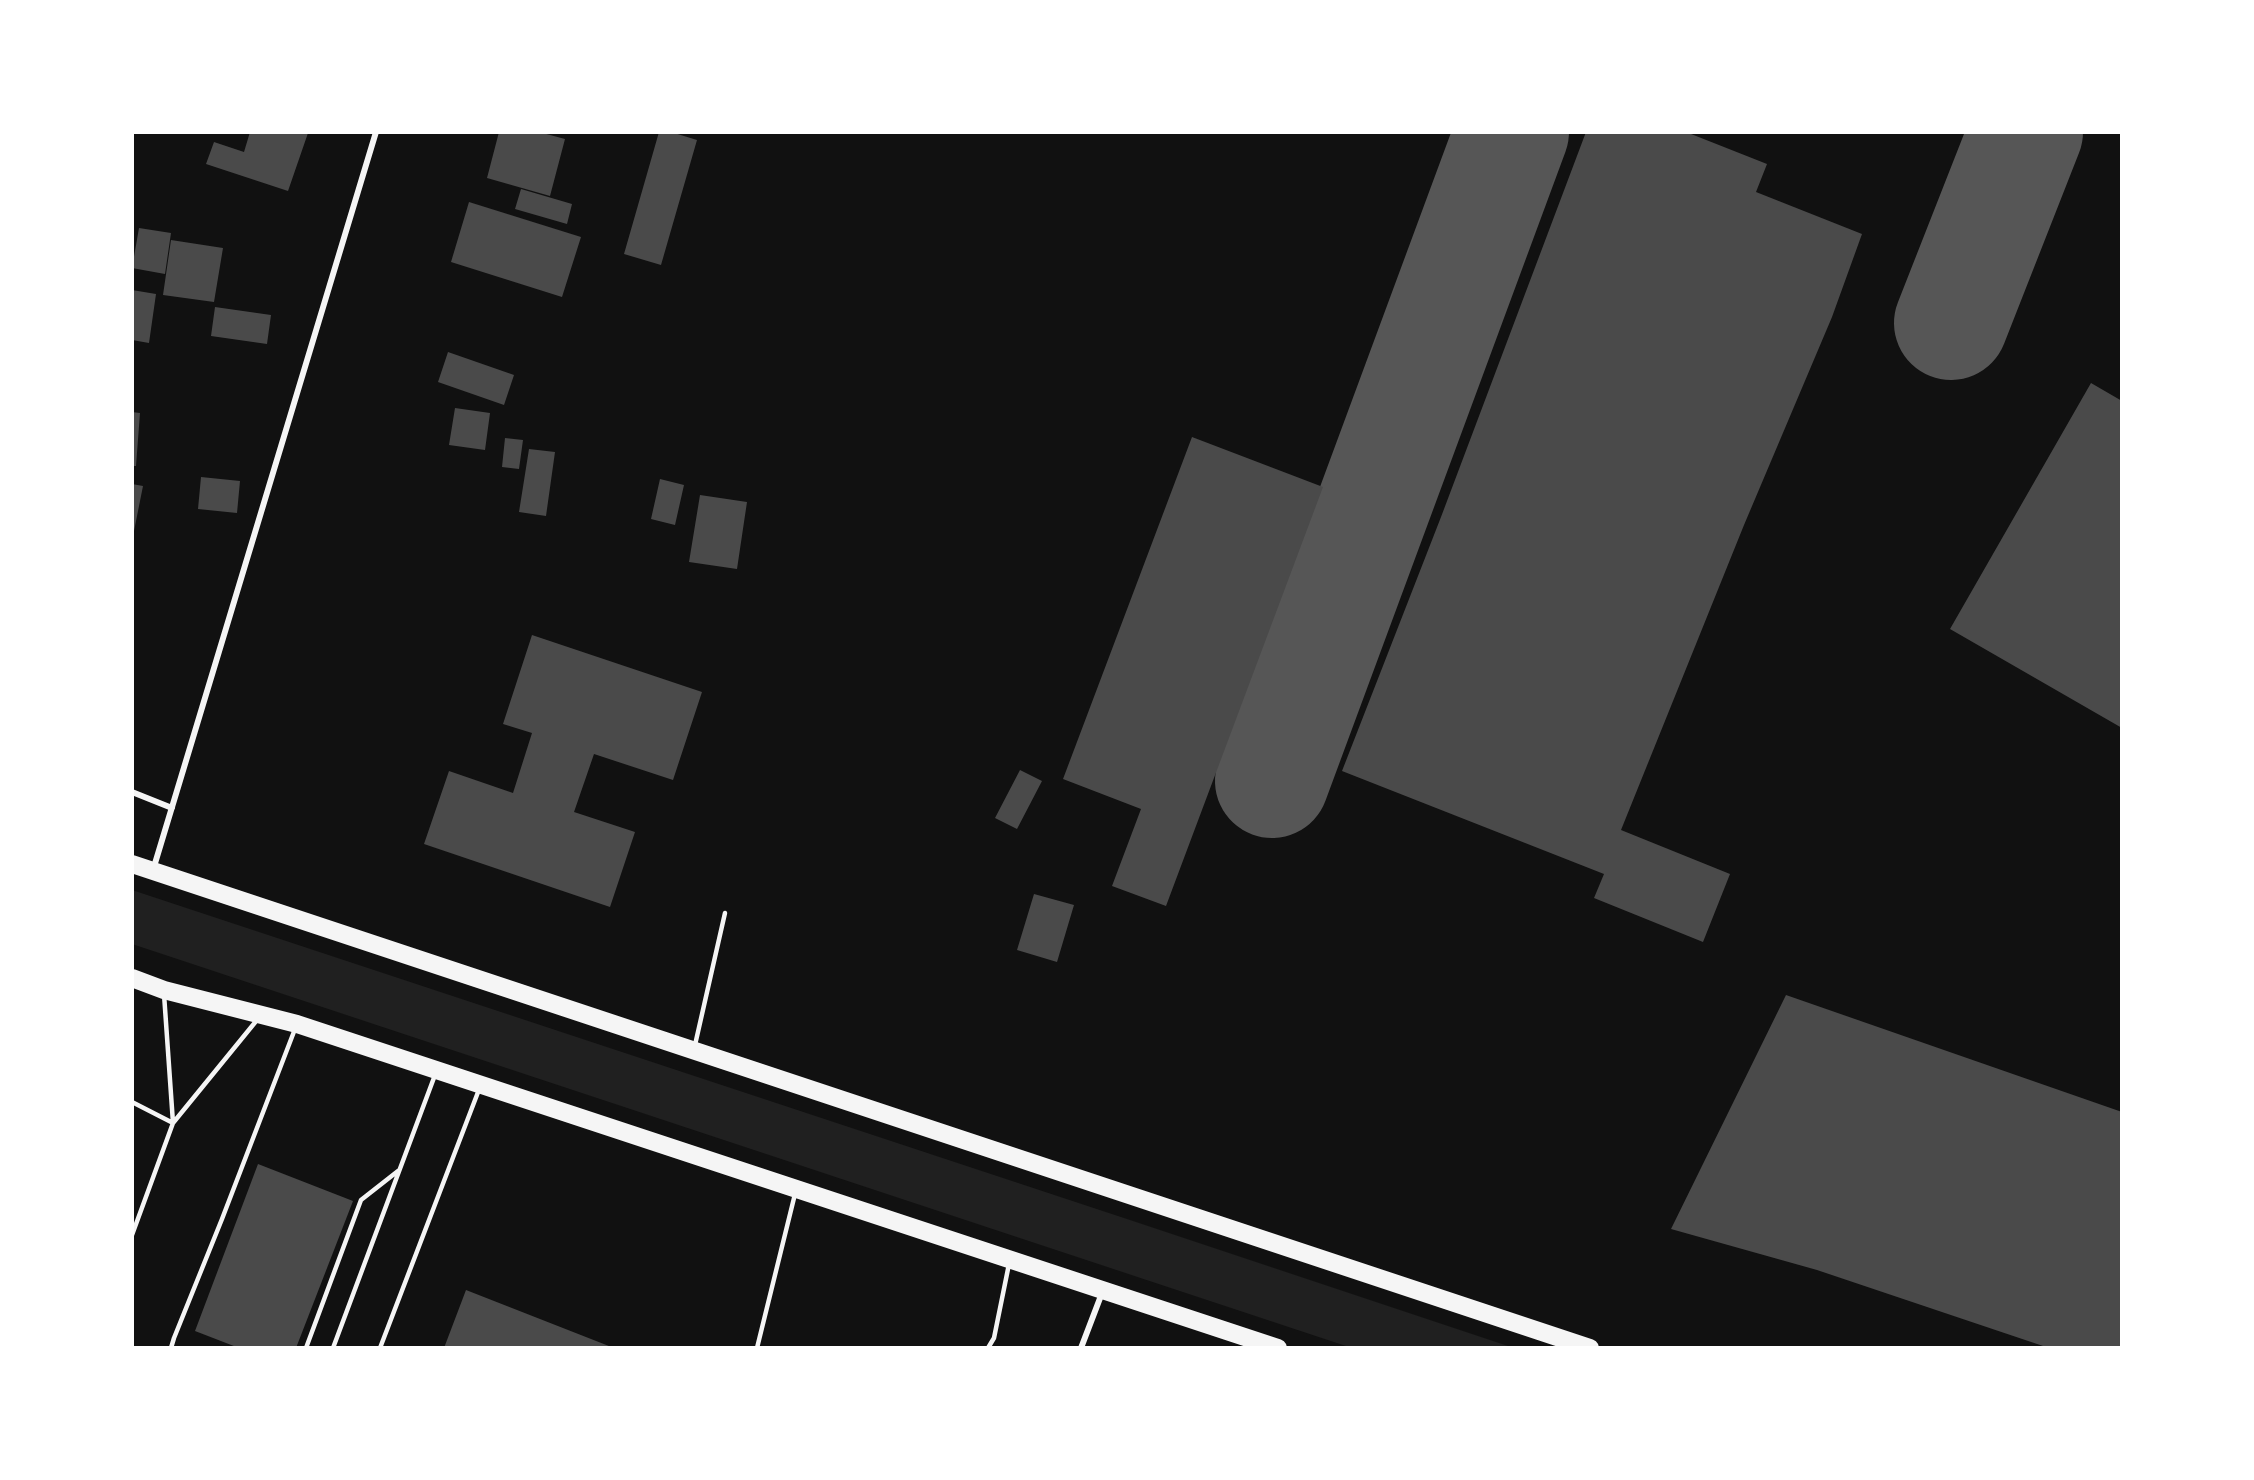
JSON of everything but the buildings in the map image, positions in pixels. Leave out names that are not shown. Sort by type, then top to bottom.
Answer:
[{"type":"highway","points":[[132,864],[1590,1348]]},
{"type":"highway","points":[[132,978],[164,990],[297,1024],[1278,1348]]},
{"type":"street","points":[[153,871],[376,132]]},
{"type":"street","points":[[132,792],[172,808]]},
{"type":"street","points":[[1081,1348],[1103,1289]]},
{"type":"lane","points":[[694,1050],[725,913],[728,917]]},
{"type":"lane","points":[[164,990],[174,1123]]},
{"type":"lane","points":[[132,1235],[174,1123],[261,1015]]},
{"type":"lane","points":[[171,1348],[297,1024]]},
{"type":"lane","points":[[333,1348],[438,1070]]},
{"type":"lane","points":[[380,1348],[481,1084]]},
{"type":"lane","points":[[132,1102],[174,1123]]},
{"type":"lane","points":[[306,1348],[362,1200],[399,1171]]},
{"type":"lane","points":[[757,1348],[797,1188]]},
{"type":"lane","points":[[988,1348],[993,1338],[1010,1258]]},
{"type":"shaded area","points":[[132,890],[1514,1348],[1352,1348],[132,944]]},
{"type":"taxiway","points":[[1272,781],[1512,132]]},
{"type":"taxiway","points":[[1951,323],[2026,132]]}]
